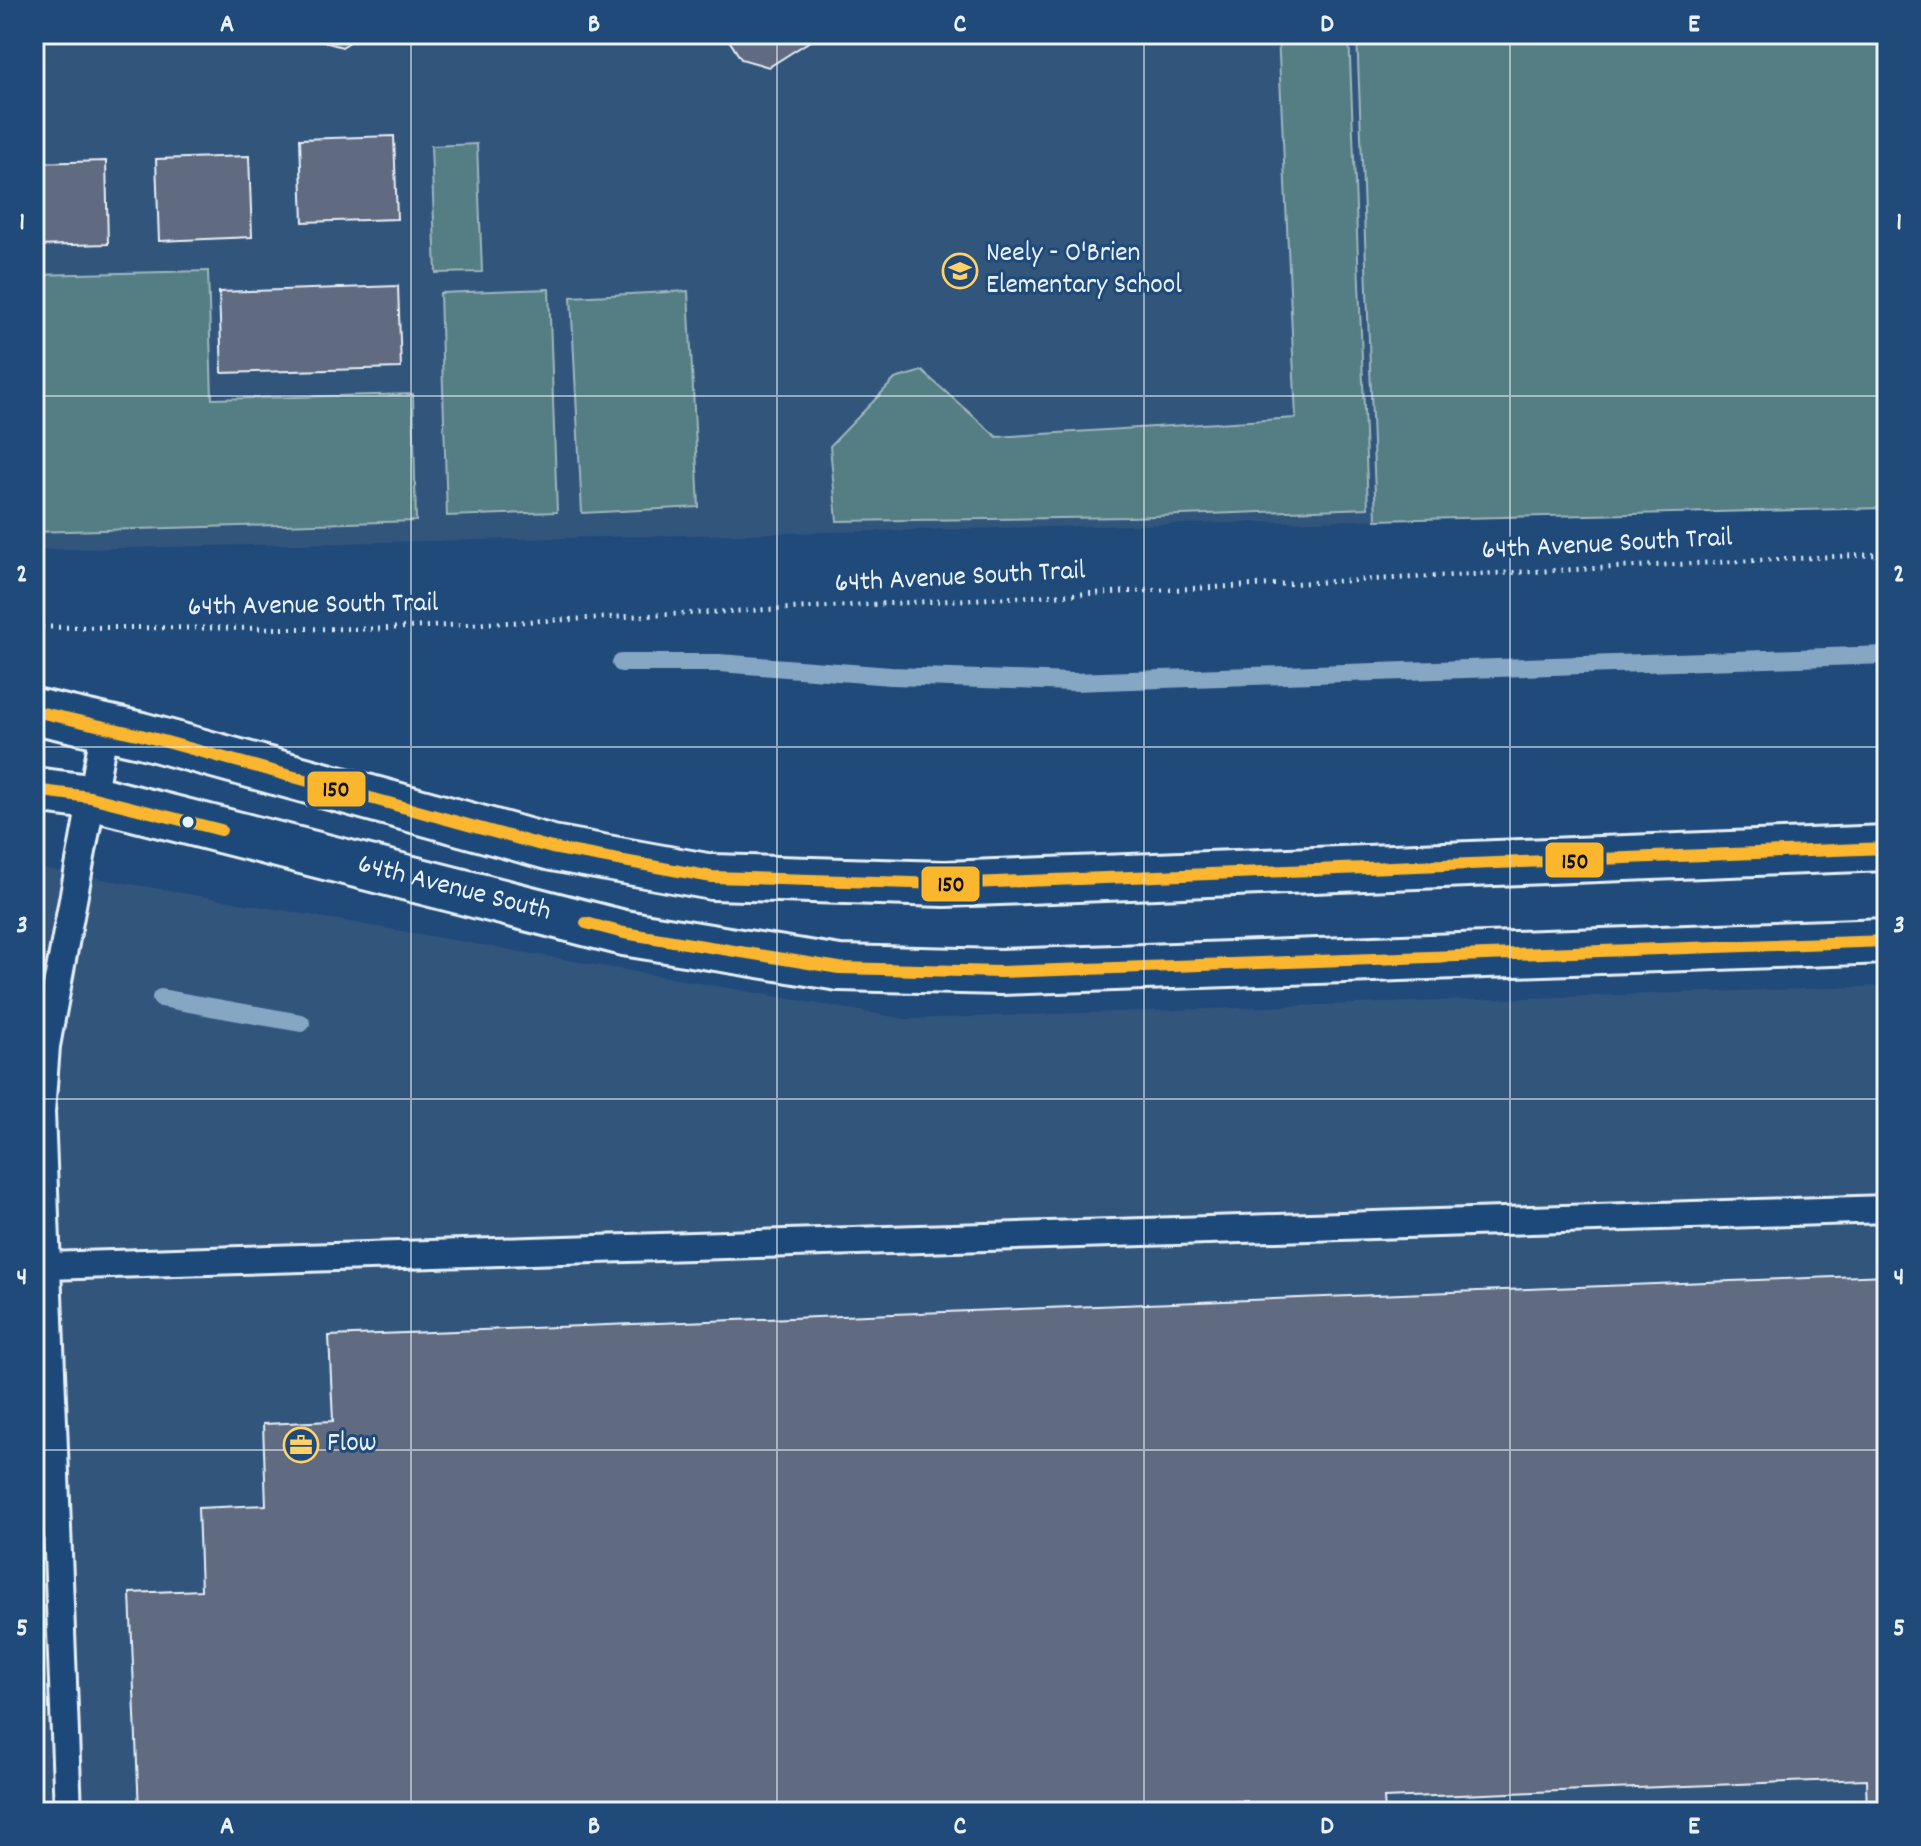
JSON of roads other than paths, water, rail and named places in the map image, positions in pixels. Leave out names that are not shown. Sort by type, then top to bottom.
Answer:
[{"type":"street","points":[[34,711],[105,727],[552,848],[712,877],[945,884],[1887,848]]},
{"type":"street","name":"64th Avenue South","points":[[34,790],[90,797],[624,933],[839,968],[1017,971],[1887,941]]},
{"type":"lane","points":[[68,1812],[41,1112],[46,1046],[105,727]]},
{"type":"lane","points":[[47,1266],[1887,1209]]},
{"type":"waterway","points":[[621,663],[719,663],[891,676],[1073,682],[1887,655]]},
{"type":"waterway","points":[[161,998],[301,1023]]},
{"type":"place","name":"Neely - O'Brien Elementary School","points":[[960,271]]},
{"type":"place","name":"Flow","points":[[301,1445]]}]
